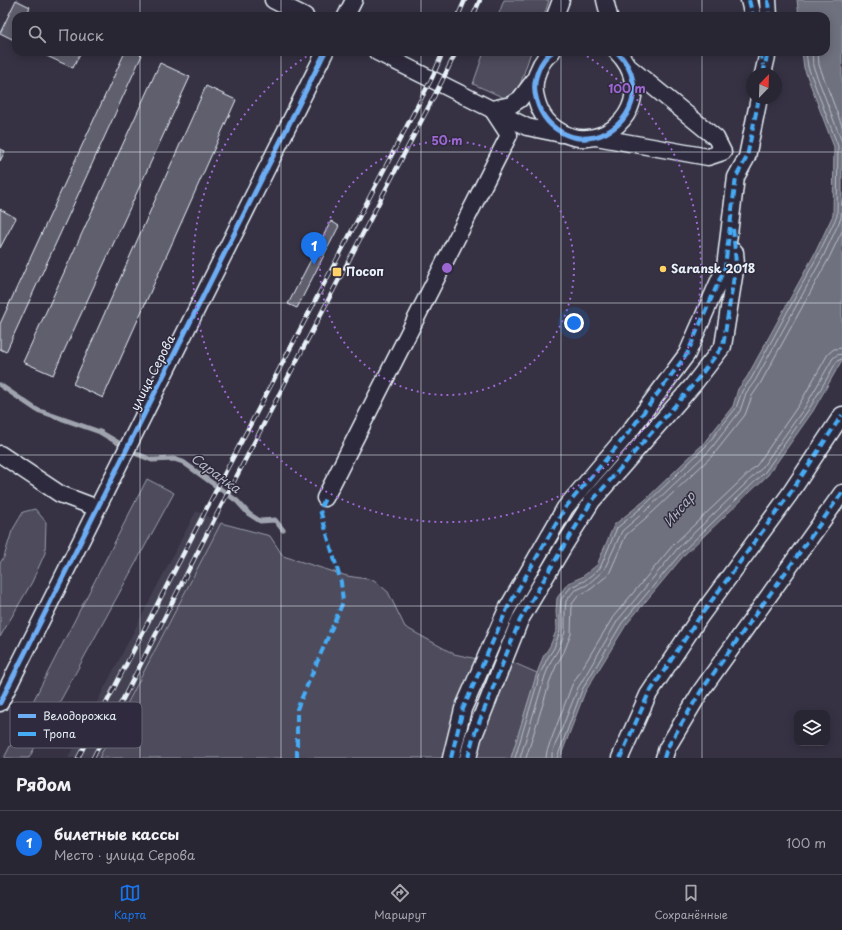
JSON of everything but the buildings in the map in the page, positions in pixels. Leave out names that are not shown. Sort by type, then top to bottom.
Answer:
[{"type":"street","points":[[273,0],[297,12]]},
{"type":"street","points":[[348,12],[354,0]]},
{"type":"street","points":[[556,12],[561,0]]},
{"type":"street","points":[[605,0],[608,12]]},
{"type":"street","points":[[749,0],[751,12]]},
{"type":"street","points":[[768,0],[769,12]]},
{"type":"street","name":"улица Серова","points":[[0,703],[323,56]]},
{"type":"street","points":[[385,56],[527,127],[581,138],[596,137],[708,157],[723,152],[716,138],[629,67],[620,56]]},
{"type":"street","points":[[492,109],[511,105],[520,100],[540,66],[549,56]]},
{"type":"street","points":[[761,56],[763,68]]},
{"type":"street","points":[[765,68],[767,56]]},
{"type":"street","points":[[540,66],[534,90],[537,105],[544,118],[554,128],[566,135]]},
{"type":"street","points":[[596,137],[609,132],[621,122],[629,110],[633,96],[633,81],[629,67]]},
{"type":"street","points":[[451,758],[463,709],[507,609],[564,508],[629,432],[687,354],[725,267],[736,177],[747,157],[758,104]]},
{"type":"street","points":[[325,498],[509,135],[492,109]]},
{"type":"street","points":[[468,758],[473,738],[520,620],[565,544],[592,501],[693,385],[723,346],[736,264],[732,211]]},
{"type":"street","points":[[620,758],[648,695],[699,618],[789,495],[842,415]]},
{"type":"street","points":[[0,454],[60,494],[97,508]]},
{"type":"street","points":[[664,758],[667,748],[701,691],[842,493]]},
{"type":"shaded area","points":[[504,0],[549,0],[545,12],[500,12]]},
{"type":"shaded area","points":[[483,56],[530,56],[520,85],[507,99],[473,84]]},
{"type":"shaded area","points":[[147,479],[174,493],[60,702],[33,702]]},
{"type":"shaded area","points":[[35,509],[46,522],[45,553],[32,582],[0,637],[0,563],[4,557],[12,531],[23,512]]},
{"type":"shaded area","points":[[196,511],[221,523],[128,702],[97,702]]},
{"type":"shaded area","points":[[221,523],[270,536],[283,556],[347,576],[374,580],[388,592],[405,627],[454,654],[482,660],[505,659],[537,673],[511,758],[99,758],[104,748],[142,748],[142,702],[128,702]]},
{"type":"shaded area","points":[[10,746],[10,748],[34,748],[29,758],[4,758]]},
{"type":"shaded area","points":[[73,748],[104,748],[99,758],[68,758]]},
{"type":"water","name":"Инсар","points":[[797,0],[842,0],[842,360],[813,411],[768,475],[685,554],[626,625],[585,692],[560,758],[511,758],[537,673],[557,629],[557,598],[568,583],[582,577],[597,565],[614,525],[644,501],[703,444],[733,406],[738,389],[747,377],[815,253],[833,215],[834,147],[804,68],[802,56],[830,56],[830,12],[798,12]]},
{"type":"waterway","name":"Саранка","points":[[0,385],[37,410],[100,432],[137,454],[152,460],[174,459],[183,462],[237,501],[249,514],[260,521],[275,520],[283,530]]},
{"type":"railway","points":[[460,12],[465,0]]},
{"type":"railway","points":[[475,12],[480,0]]},
{"type":"railway","points":[[107,702],[432,78],[441,56]]},
{"type":"railway","points":[[121,702],[454,56]]},
{"type":"railway","points":[[78,758],[83,748]]},
{"type":"railway","points":[[93,758],[98,748]]},
{"type":"marked path","points":[[749,0],[752,12]]},
{"type":"marked path","points":[[768,0],[769,12]]},
{"type":"marked path","points":[[761,56],[763,65]]},
{"type":"marked path","points":[[764,68],[767,56]]},
{"type":"marked path","points":[[451,758],[463,709],[507,609],[565,508],[629,432],[687,354],[725,267],[736,177],[747,157],[758,104]]},
{"type":"marked path","points":[[468,758],[473,738],[520,620],[565,544],[592,501],[693,385],[723,346],[736,264],[733,227]]},
{"type":"marked path","points":[[620,758],[648,695],[699,618],[789,495],[842,415]]},
{"type":"marked path","points":[[664,758],[667,748],[701,691],[842,493]]},
{"type":"marked path","points":[[297,758],[297,709],[343,602],[341,582],[320,510],[325,498]]},
{"type":"cycle path","points":[[0,703],[323,56]]},
{"type":"cycle path","points":[[547,56],[538,70],[535,82],[535,93],[540,110],[543,116],[561,132],[574,137],[588,138],[601,135],[612,129],[622,120],[629,109],[633,95],[633,81],[631,73],[621,56]]},
{"type":"place","name":"билетные кассы","points":[[314,265]]},
{"type":"place","name":"Saransk 2018","points":[[663,269]]},
{"type":"place","name":"Посоп","points":[[337,272]]}]
